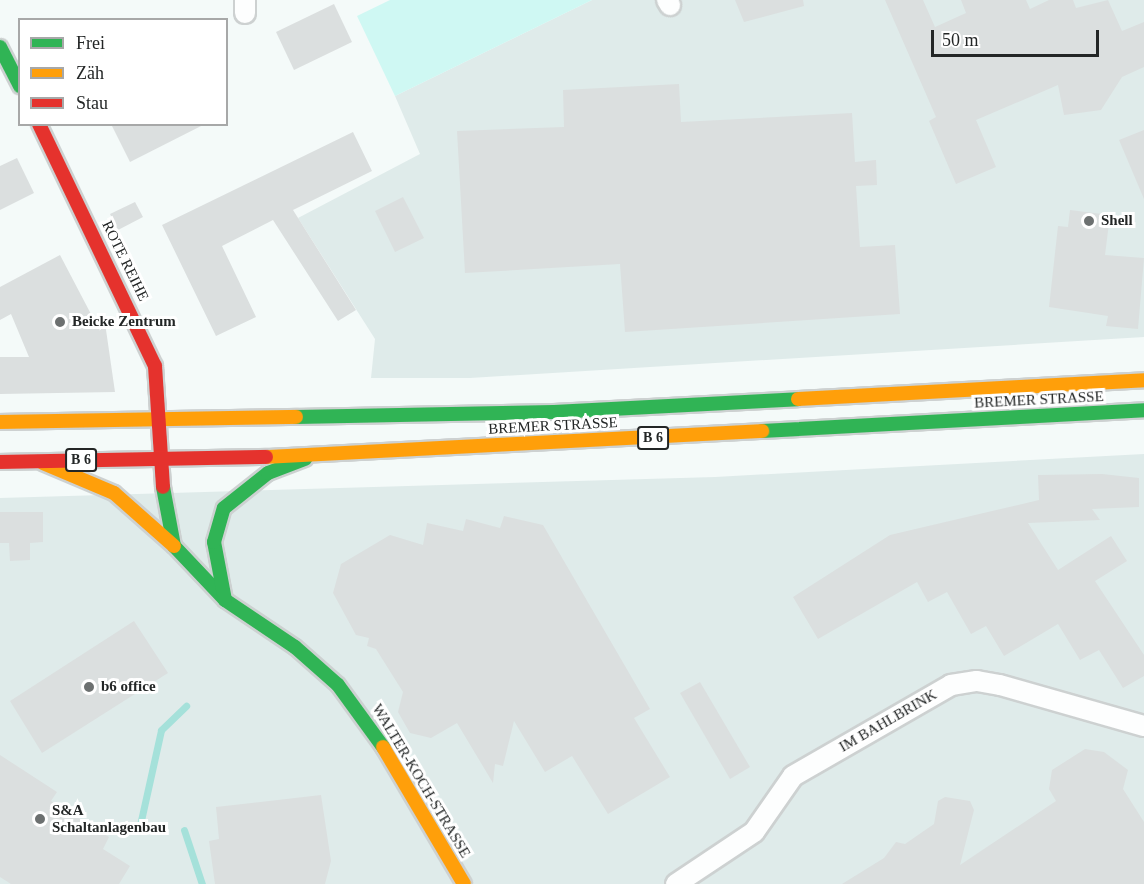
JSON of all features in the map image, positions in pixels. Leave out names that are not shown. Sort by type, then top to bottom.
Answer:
[{"type":"main road","points":[[0,47],[18,82]]},
{"type":"main road","name":"ROTE REIHE","points":[[40,126],[154,366],[160,419]]},
{"type":"main road","name":"BREMER STRASSE","points":[[0,422],[554,412],[1144,380]]},
{"type":"main road","name":"BREMER STRASSE","points":[[0,462],[315,456],[1144,410]]},
{"type":"main road","name":"WALTER-KOCH-STRASSE","points":[[160,419],[165,515],[174,546],[225,600],[295,647],[338,685],[376,736],[464,884]]},
{"type":"main road","points":[[225,600],[214,542],[224,508],[268,472],[315,456]]},
{"type":"main road","points":[[39,461],[114,493],[174,546]]},
{"type":"street","name":"IM BAHLBRINK","points":[[676,884],[754,832],[793,776],[951,685],[977,681],[1009,687],[1144,726]]},
{"type":"shaded area","points":[[390,0],[592,0],[395,96],[357,16]]},
{"type":"shaded area","points":[[592,0],[1144,0],[1144,337],[470,378],[371,378],[375,339],[298,218],[420,154],[395,96]]},
{"type":"shaded area","points":[[1144,454],[1144,884],[0,884],[0,498],[715,477]]},
{"type":"building","points":[[735,0],[803,0],[804,6],[744,22]]},
{"type":"building","points":[[885,0],[923,0],[935,27],[966,13],[961,0],[1026,0],[1030,9],[1049,0],[1073,0],[1076,8],[1108,0],[1122,31],[1144,22],[1144,67],[1122,77],[1101,110],[1064,115],[1058,85],[976,120],[996,167],[956,184],[929,121],[936,117]]},
{"type":"building","points":[[334,4],[352,42],[294,70],[276,32]]},
{"type":"building","points":[[679,84],[681,122],[852,113],[855,162],[876,160],[877,185],[856,186],[860,247],[895,245],[900,314],[625,332],[620,264],[465,273],[457,131],[564,127],[563,90]]},
{"type":"building","points":[[112,126],[201,126],[130,162]]},
{"type":"building","points":[[1144,130],[1144,199],[1119,140]]},
{"type":"building","points":[[353,132],[372,171],[293,210],[356,310],[338,321],[273,220],[222,246],[256,317],[216,336],[162,225]]},
{"type":"building","points":[[17,158],[34,193],[0,210],[0,166]]},
{"type":"building","points":[[403,197],[424,238],[395,252],[375,211]]},
{"type":"building","points":[[135,202],[143,217],[118,230],[110,214]]},
{"type":"building","points":[[1070,210],[1110,215],[1105,255],[1144,258],[1138,329],[1106,326],[1108,316],[1049,307],[1058,226],[1068,227]]},
{"type":"building","name":"Beicke Zentrum","points":[[60,255],[92,316],[104,316],[115,392],[0,394],[0,357],[29,357],[11,314],[0,320],[0,287]]},
{"type":"building","points":[[1102,474],[1139,478],[1139,507],[1092,509],[1100,520],[1028,523],[1058,570],[1111,536],[1127,561],[1095,581],[1144,655],[1144,676],[1123,688],[1099,650],[1080,660],[1058,624],[1004,656],[986,626],[971,634],[947,592],[928,602],[917,582],[818,639],[793,597],[890,535],[1039,500],[1038,475]]},
{"type":"building","points":[[0,512],[43,512],[43,542],[30,543],[30,560],[10,561],[9,543],[0,543]]},
{"type":"building","points":[[504,516],[543,525],[650,709],[634,718],[670,777],[608,814],[572,756],[545,772],[514,721],[503,766],[495,764],[493,783],[457,723],[431,738],[410,733],[398,712],[403,692],[376,649],[367,646],[369,638],[356,635],[333,593],[341,564],[390,535],[423,545],[427,523],[463,531],[466,519],[500,528]]},
{"type":"building","name":"b6 office","points":[[134,621],[168,673],[42,753],[10,701]]},
{"type":"building","points":[[700,682],[750,767],[730,779],[680,693]]},
{"type":"building","points":[[1085,749],[1104,752],[1128,770],[1123,789],[1144,822],[1144,884],[842,884],[884,858],[896,842],[905,844],[934,824],[938,801],[945,797],[970,801],[974,810],[960,865],[1056,801],[1049,789],[1052,770]]},
{"type":"building","name":"S&A Schaltanlagenbau","points":[[0,755],[57,792],[51,801],[109,837],[103,849],[130,866],[119,884],[11,884],[0,877]]},
{"type":"building","points":[[321,795],[331,861],[325,884],[215,884],[209,841],[219,839],[216,807]]},
{"type":"waterway","points":[[140,825],[161,730],[186,706]]},
{"type":"waterway","points":[[184,830],[202,884]]},
{"type":"traffic: fast","points":[[0,47],[18,82]]},
{"type":"traffic: fast","points":[[296,417],[554,412],[798,399]]},
{"type":"traffic: fast","points":[[762,431],[1144,410]]},
{"type":"traffic: fast","points":[[225,600],[214,542],[224,508],[268,473],[305,459]]},
{"type":"traffic: fast","points":[[163,487],[174,546],[225,600],[295,647],[338,685],[383,747]]},
{"type":"traffic: slow","points":[[798,399],[1144,380]]},
{"type":"traffic: slow","points":[[0,422],[296,417]]},
{"type":"traffic: slow","points":[[266,457],[762,431]]},
{"type":"traffic: slow","points":[[43,463],[114,493],[174,546]]},
{"type":"traffic: slow","points":[[383,747],[464,884]]},
{"type":"traffic: jam","points":[[40,126],[155,366],[163,487]]},
{"type":"traffic: jam","points":[[0,462],[266,457]]},
{"type":"place","name":"Shell","points":[[1089,221]]},
{"type":"place","name":"Beicke Zentrum","points":[[60,322]]},
{"type":"place","name":"b6 office","points":[[89,687]]},
{"type":"place","name":"S&A Schaltanlagenbau","points":[[40,819]]}]
